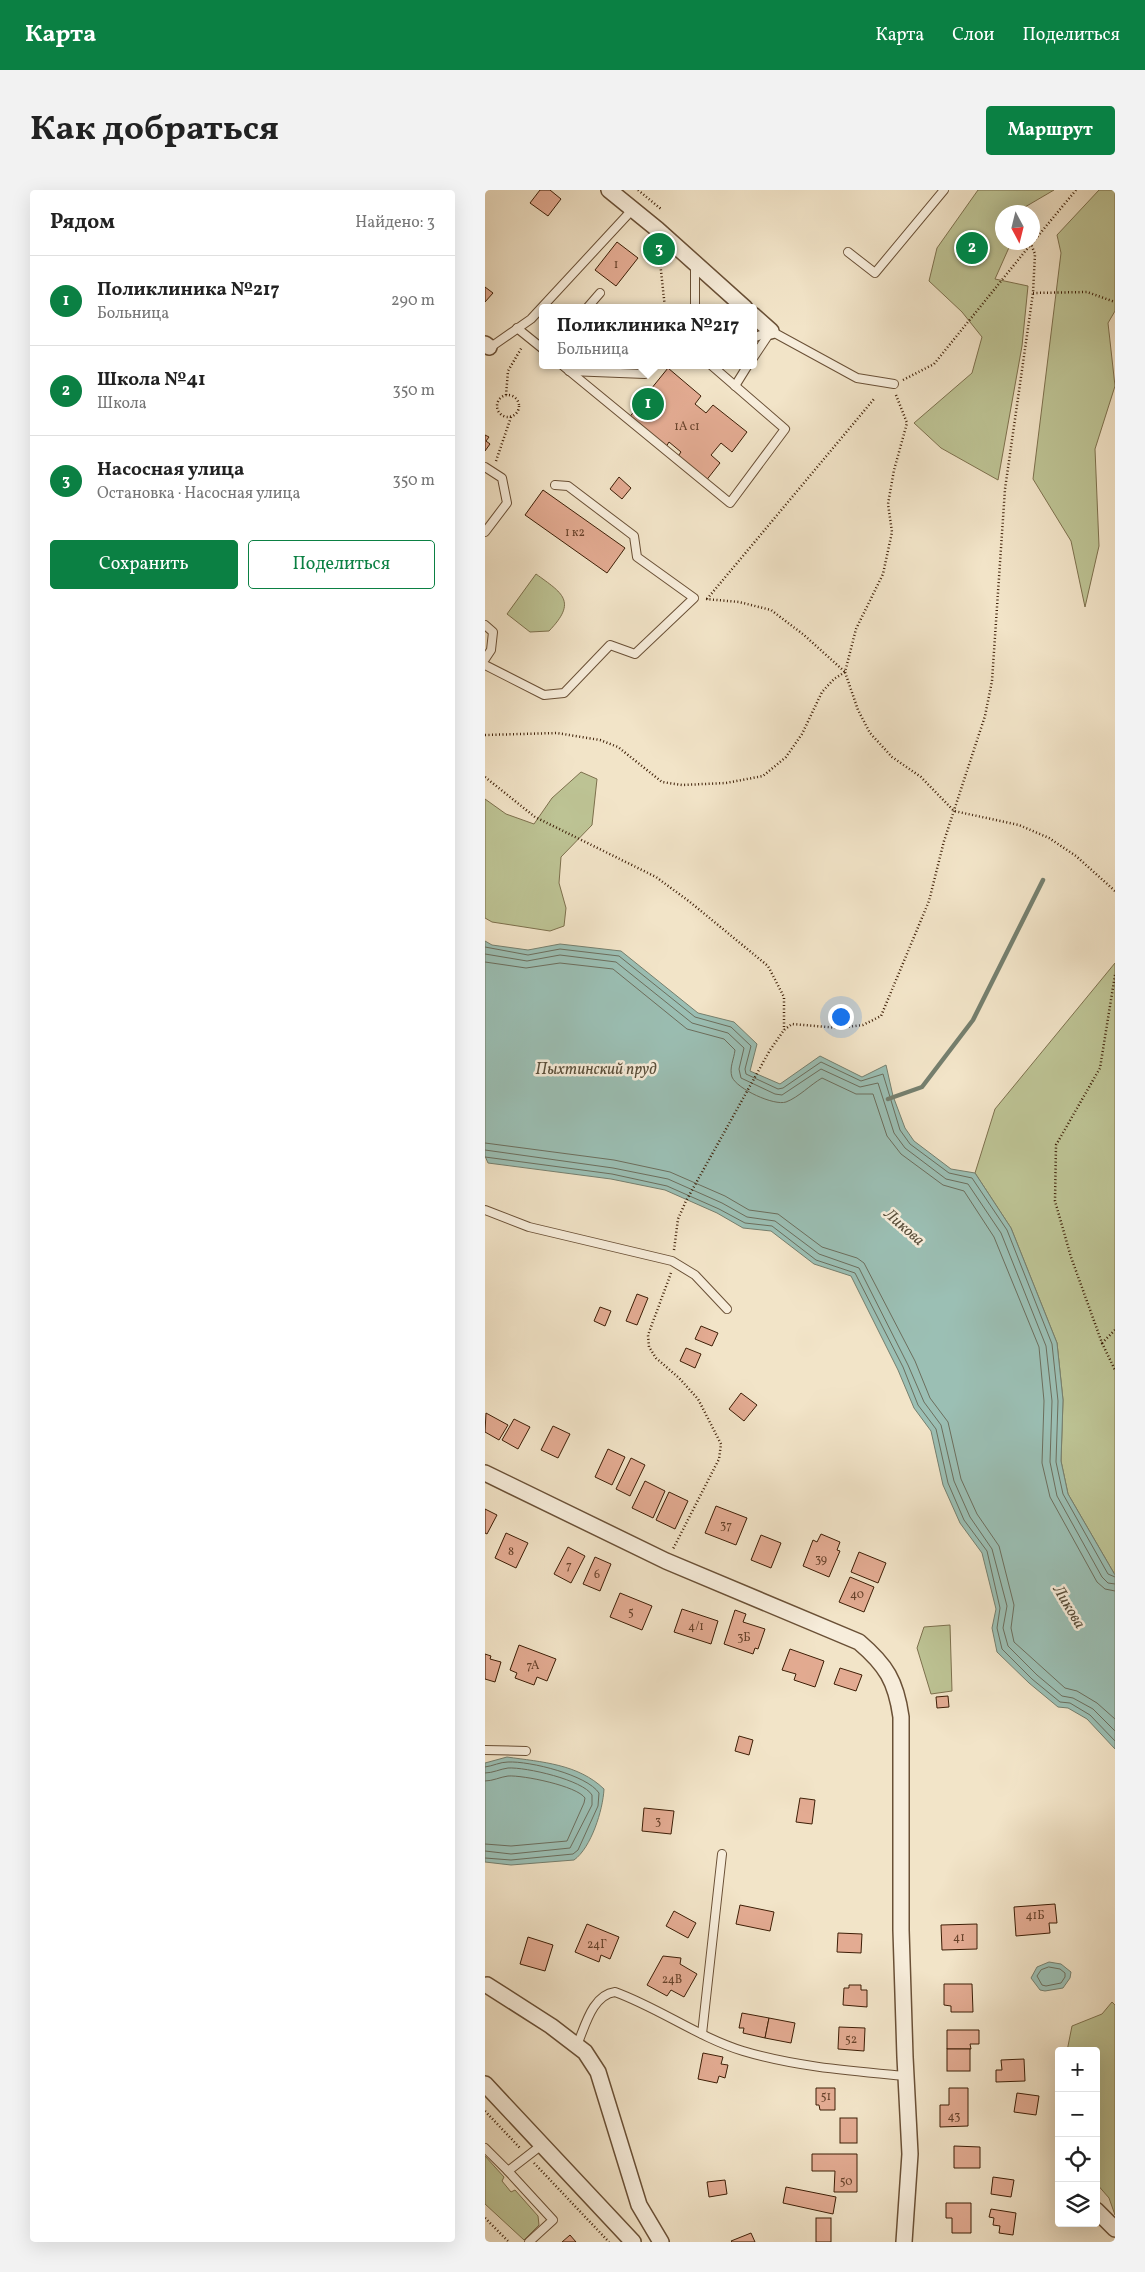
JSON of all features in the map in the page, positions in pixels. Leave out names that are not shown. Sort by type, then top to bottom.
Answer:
[{"type":"street","points":[[609,190],[657,229],[740,304]]},
{"type":"street","points":[[757,319],[771,331]]},
{"type":"street","points":[[485,1474],[666,1561],[859,1642],[883,1666],[895,1683],[901,1716],[902,1940],[910,2154],[904,2242]]},
{"type":"street","points":[[487,1985],[585,2052],[598,2072],[639,2205],[661,2242]]},
{"type":"street","points":[[485,2084],[633,2242]]},
{"type":"street","points":[[1100,2214],[1115,2229]]},
{"type":"lane","points":[[848,252],[875,273],[944,190]]},
{"type":"lane","points":[[545,304],[632,210]]},
{"type":"lane","points":[[695,265],[695,304]]},
{"type":"lane","points":[[590,304],[600,293]]},
{"type":"lane","points":[[486,348],[531,319],[539,310]]},
{"type":"lane","points":[[517,328],[539,346]]},
{"type":"lane","points":[[757,352],[771,331]]},
{"type":"lane","points":[[757,336],[771,331],[857,378],[895,384]]},
{"type":"lane","points":[[567,369],[730,502],[785,429],[716,369]]},
{"type":"lane","points":[[569,371],[645,374],[649,369]]},
{"type":"lane","points":[[735,386],[746,369]]},
{"type":"lane","points":[[485,532],[507,503],[502,478],[488,469]]},
{"type":"lane","points":[[485,665],[544,695],[564,693],[610,645],[635,654],[694,598],[637,557],[634,536],[569,486],[555,485]]},
{"type":"lane","points":[[485,625],[493,632],[491,650],[485,659]]},
{"type":"lane","points":[[485,1210],[529,1228],[672,1261],[695,1275],[727,1309]]},
{"type":"lane","points":[[485,1750],[525,1750]]},
{"type":"lane","points":[[702,2034],[722,1854]]},
{"type":"lane","points":[[577,2045],[596,2004],[602,1996],[615,1992],[702,2034],[743,2051],[790,2062],[846,2071],[906,2076]]},
{"type":"lane","points":[[508,2171],[543,2144]]},
{"type":"lane","points":[[485,2148],[553,2220],[529,2242]]},
{"type":"path","points":[[638,190],[661,209]]},
{"type":"path","points":[[1040,233],[1075,190]]},
{"type":"path","points":[[659,249],[665,304]]},
{"type":"path","points":[[485,735],[557,733],[600,740],[618,747],[662,782],[682,785],[726,784],[763,776],[786,758],[802,734],[822,692],[834,679],[845,672],[856,628],[883,574],[892,532],[888,504],[894,470],[907,423],[897,400],[895,384],[912,377],[934,364],[1026,250]]},
{"type":"path","points":[[666,1561],[719,1459],[721,1444],[698,1399],[679,1378],[655,1358],[649,1347],[648,1335],[671,1277],[678,1219],[770,1050],[784,1030],[792,1024],[839,1028],[863,1025],[881,1016],[929,901],[944,841],[985,716],[992,681],[1005,489],[1033,294],[1034,250]]},
{"type":"path","points":[[1033,294],[1087,292],[1115,302]]},
{"type":"path","points":[[506,395],[509,371],[528,337]]},
{"type":"path","points":[[488,469],[511,417],[517,413],[519,406],[514,396],[506,395],[499,398],[496,408],[500,415],[511,417]]},
{"type":"path","points":[[707,599],[874,399]]},
{"type":"path","points":[[694,598],[739,602],[771,610],[804,635],[845,672],[858,710],[870,733],[892,757],[921,777],[955,811],[1019,825],[1049,838],[1076,856],[1115,891]]},
{"type":"path","points":[[485,776],[535,817],[656,877],[690,902],[768,966],[784,997],[784,1030]]},
{"type":"path","points":[[1115,975],[1100,1068],[1056,1145],[1055,1202],[1071,1257],[1102,1343],[1115,1370]]},
{"type":"path","points":[[1102,1343],[1115,1330]]},
{"type":"path","points":[[485,2111],[609,2242]]},
{"type":"path","points":[[485,2218],[509,2242]]},
{"type":"green space","points":[[978,190],[1054,190],[1028,205],[995,205],[995,250],[1008,250],[995,279],[1028,286],[1022,346],[998,480],[941,448],[914,423],[972,373],[982,337],[962,312],[929,281],[937,248]]},
{"type":"green space","points":[[1099,190],[1115,190],[1115,311],[1108,323],[1115,386],[1095,449],[1099,546],[1085,607],[1071,541],[1033,479],[1061,253],[1057,235]]},
{"type":"green space","points":[[536,574],[559,592],[563,598],[563,612],[549,631],[530,632],[507,614]]},
{"type":"green space","points":[[581,772],[597,779],[592,825],[561,857],[559,883],[566,908],[564,926],[550,931],[492,922],[485,918],[485,799],[506,814],[534,824],[552,798]]},
{"type":"green space","points":[[1115,963],[1115,1575],[1068,1494],[1061,1461],[1063,1400],[1057,1343],[1011,1228],[975,1173],[995,1109]]},
{"type":"green space","points":[[950,1625],[952,1691],[931,1694],[917,1648],[924,1627]]},
{"type":"green space","points":[[1112,2002],[1115,2005],[1115,2215],[1109,2198],[1100,2188],[1100,2047],[1068,2047],[1072,2026],[1102,2014]]},
{"type":"green space","points":[[485,2156],[504,2177],[502,2181],[511,2192],[515,2190],[538,2216],[539,2225],[524,2240],[485,2204]]},
{"type":"water","name":"Пыхтинский пруд","points":[[485,941],[492,945],[528,950],[560,944],[621,951],[698,1013],[734,1022],[757,1044],[750,1071],[780,1084],[820,1056],[862,1077],[886,1065],[893,1096],[905,1128],[914,1141],[951,1169],[975,1173],[1011,1228],[1057,1343],[1063,1400],[1061,1461],[1068,1494],[1115,1575],[1115,1749],[1087,1719],[1068,1708],[1058,1707],[1029,1683],[997,1652],[992,1628],[996,1609],[982,1553],[960,1523],[943,1485],[931,1431],[914,1408],[898,1370],[851,1276],[814,1264],[771,1231],[743,1228],[717,1213],[665,1190],[611,1179],[488,1163],[485,1156]]},
{"type":"water","points":[[507,1757],[571,1769],[583,1774],[604,1789],[599,1818],[591,1838],[586,1847],[574,1860],[511,1865],[485,1862],[485,1763]]},
{"type":"water","points":[[1049,1962],[1061,1964],[1071,1972],[1070,1978],[1063,1988],[1040,1990],[1031,1978],[1037,1967]]},
{"type":"building","points":[[540,190],[550,190],[561,199],[548,216],[530,203]]},
{"type":"building","points":[[617,242],[638,258],[616,286],[595,270]]},
{"type":"building","points":[[485,287],[493,293],[485,302]]},
{"type":"building","points":[[669,369],[701,396],[695,404],[706,413],[713,405],[747,432],[732,452],[721,443],[711,455],[720,463],[705,482],[676,459],[681,452],[669,442],[664,450],[627,420],[642,402],[652,409],[661,398],[651,389]]},
{"type":"building","points":[[485,435],[489,437],[486,441],[490,444],[485,451]]},
{"type":"building","points":[[619,477],[631,488],[622,499],[610,489]]},
{"type":"building","points":[[543,490],[625,548],[607,573],[525,515]]},
{"type":"building","points":[[637,1294],[648,1298],[637,1325],[626,1321]]},
{"type":"building","points":[[600,1307],[611,1311],[605,1326],[594,1321]]},
{"type":"building","points":[[701,1326],[718,1333],[712,1346],[695,1339]]},
{"type":"building","points":[[686,1348],[701,1354],[695,1368],[680,1361]]},
{"type":"building","points":[[741,1393],[757,1405],[744,1421],[729,1409]]},
{"type":"building","points":[[486,1413],[508,1425],[499,1440],[485,1432]]},
{"type":"building","points":[[514,1419],[530,1427],[518,1449],[502,1440]]},
{"type":"building","points":[[553,1426],[570,1434],[558,1458],[541,1450]]},
{"type":"building","points":[[608,1449],[625,1457],[612,1485],[595,1477]]},
{"type":"building","points":[[631,1458],[645,1465],[630,1496],[616,1489]]},
{"type":"building","points":[[645,1481],[665,1491],[653,1518],[632,1508]]},
{"type":"building","points":[[669,1492],[688,1501],[675,1529],[656,1520]]},
{"type":"building","points":[[716,1506],[747,1518],[736,1545],[705,1533]]},
{"type":"building","points":[[485,1509],[497,1515],[487,1534],[485,1533]]},
{"type":"building","points":[[506,1533],[528,1543],[516,1568],[495,1558]]},
{"type":"building","points":[[821,1534],[840,1542],[837,1550],[840,1551],[829,1577],[803,1566],[813,1540],[817,1542]]},
{"type":"building","points":[[761,1535],[781,1543],[771,1568],[751,1560]]},
{"type":"building","points":[[568,1547],[585,1556],[571,1583],[554,1574]]},
{"type":"building","points":[[859,1552],[886,1563],[878,1583],[851,1572]]},
{"type":"building","points":[[595,1557],[611,1564],[600,1591],[583,1584]]},
{"type":"building","points":[[850,1577],[874,1587],[864,1612],[839,1602]]},
{"type":"building","points":[[620,1593],[652,1606],[642,1630],[610,1617]]},
{"type":"building","points":[[682,1609],[718,1621],[711,1644],[674,1632]]},
{"type":"building","points":[[735,1610],[746,1614],[743,1622],[765,1629],[758,1649],[755,1648],[753,1654],[724,1644]]},
{"type":"building","points":[[519,1645],[556,1659],[547,1681],[537,1677],[534,1685],[515,1678],[517,1673],[510,1670]]},
{"type":"building","points":[[790,1649],[824,1661],[815,1687],[794,1680],[796,1674],[782,1670]]},
{"type":"building","points":[[485,1654],[491,1656],[490,1659],[501,1662],[495,1682],[485,1679]]},
{"type":"building","points":[[840,1668],[862,1675],[856,1691],[834,1684]]},
{"type":"building","points":[[948,1696],[949,1707],[937,1708],[936,1697]]},
{"type":"building","points":[[739,1736],[753,1740],[749,1755],[735,1751]]},
{"type":"building","points":[[800,1798],[815,1800],[812,1824],[796,1822]]},
{"type":"building","points":[[644,1808],[674,1811],[671,1834],[642,1831]]},
{"type":"building","points":[[1055,1904],[1057,1923],[1049,1923],[1050,1933],[1016,1936],[1014,1907]]},
{"type":"building","points":[[740,1905],[774,1912],[770,1931],[736,1924]]},
{"type":"building","points":[[674,1911],[696,1923],[688,1938],[666,1926]]},
{"type":"building","points":[[587,1924],[619,1937],[610,1959],[601,1955],[599,1962],[575,1952]]},
{"type":"building","points":[[977,1924],[977,1949],[942,1950],[941,1925]]},
{"type":"building","points":[[838,1933],[862,1934],[861,1953],[837,1952]]},
{"type":"building","points":[[528,1937],[553,1945],[545,1971],[520,1964]]},
{"type":"building","points":[[663,1956],[681,1958],[680,1964],[697,1974],[684,1997],[671,1990],[667,1996],[647,1985]]},
{"type":"building","points":[[944,1984],[972,1984],[973,2012],[951,2012],[951,2006],[944,2005]]},
{"type":"building","points":[[849,1985],[861,1985],[861,1990],[867,1990],[867,2007],[843,2005],[844,1988],[849,1988]]},
{"type":"building","points":[[742,2013],[769,2018],[765,2038],[743,2033],[744,2028],[739,2028]]},
{"type":"building","points":[[769,2018],[795,2023],[791,2043],[765,2038]]},
{"type":"building","points":[[839,2027],[865,2028],[864,2051],[838,2049]]},
{"type":"building","points":[[947,2030],[979,2030],[979,2044],[970,2044],[971,2049],[947,2049]]},
{"type":"building","points":[[947,2049],[970,2049],[970,2071],[947,2071]]},
{"type":"building","points":[[703,2053],[723,2057],[721,2064],[728,2065],[725,2078],[719,2076],[717,2083],[698,2079]]},
{"type":"building","points":[[1024,2059],[1025,2081],[996,2082],[996,2070],[1002,2070],[1001,2060]]},
{"type":"building","points":[[816,2088],[835,2088],[835,2110],[820,2110],[819,2105],[816,2105]]},
{"type":"building","points":[[949,2088],[968,2088],[968,2126],[940,2127],[940,2105],[949,2105]]},
{"type":"building","points":[[1017,2093],[1039,2096],[1036,2115],[1014,2112]]},
{"type":"building","points":[[840,2118],[857,2118],[857,2143],[840,2143]]},
{"type":"building","points":[[954,2146],[980,2147],[980,2168],[954,2168]]},
{"type":"building","points":[[812,2154],[857,2154],[857,2192],[834,2192],[835,2171],[812,2171]]},
{"type":"building","points":[[993,2177],[1014,2180],[1011,2197],[991,2194]]},
{"type":"building","points":[[725,2180],[727,2194],[709,2197],[707,2182]]},
{"type":"building","points":[[786,2187],[836,2197],[833,2214],[783,2203]]},
{"type":"building","points":[[946,2203],[971,2203],[971,2233],[952,2233],[952,2218],[946,2218]]},
{"type":"building","points":[[991,2209],[1016,2213],[1013,2235],[999,2233],[1000,2226],[993,2225],[994,2218],[989,2217]]},
{"type":"building","points":[[816,2218],[831,2218],[831,2242],[816,2242]]},
{"type":"building","points":[[751,2233],[755,2242],[731,2241]]},
{"type":"building","points":[[570,2235],[576,2242],[562,2242]]},
{"type":"waterway","points":[[888,1099],[922,1087],[973,1020],[1043,880]]},
{"type":"place","name":"Школа №41","points":[[972,248]]},
{"type":"place","name":"Насосная улица","points":[[659,249]]},
{"type":"place","name":"Поликлиника №217","points":[[648,404]]},
{"type":"water label","name":"Ликова","points":[[905,1226]]},
{"type":"water label","name":"Ликова","points":[[1070,1606]]}]
